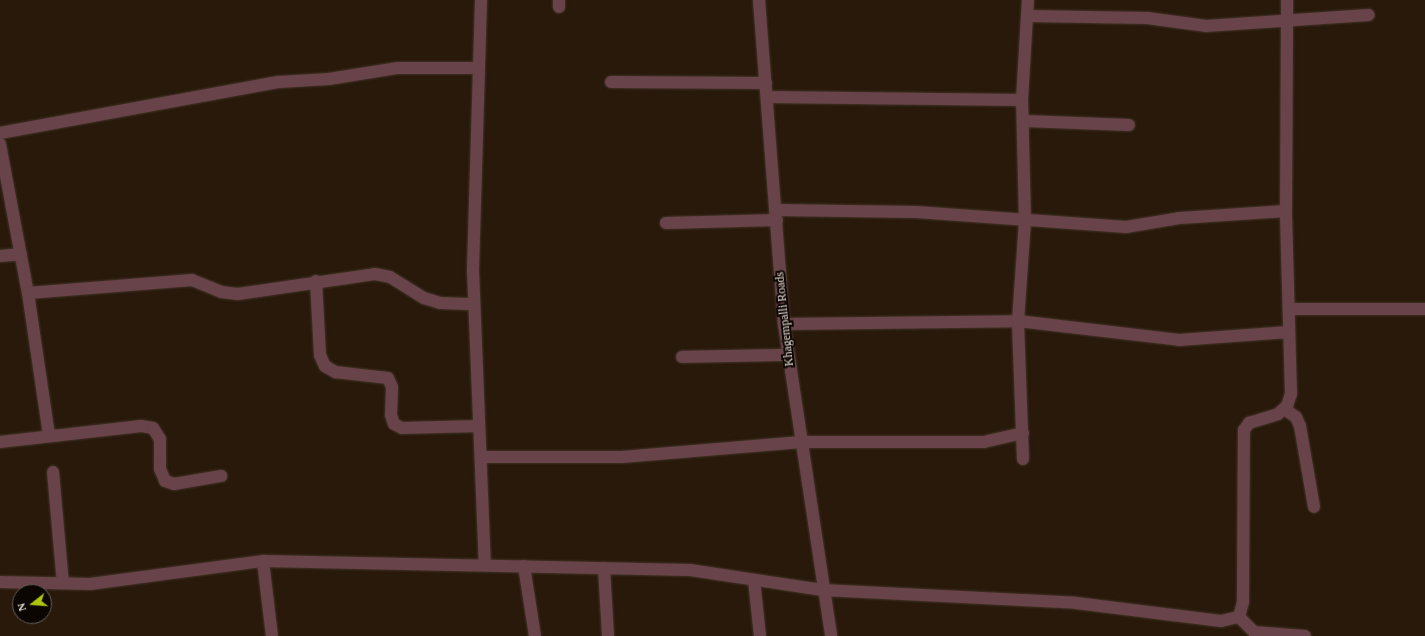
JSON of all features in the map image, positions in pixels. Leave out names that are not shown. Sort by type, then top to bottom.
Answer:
[{"type":"street","points":[[481,0],[474,304],[485,565]]},
{"type":"street","name":"Khagempalli Roads","points":[[759,0],[784,324],[831,636]]},
{"type":"street","points":[[1023,459],[1018,321],[1025,220],[1024,121],[1022,100],[1028,0]]},
{"type":"street","points":[[1238,617],[1243,602],[1244,430],[1249,423],[1284,409],[1291,394],[1286,211],[1287,0]]},
{"type":"street","points":[[1028,16],[1147,18],[1206,26],[1369,15]]},
{"type":"street","points":[[0,133],[279,82],[329,79],[398,68],[479,68]]},
{"type":"street","points":[[611,82],[766,83]]},
{"type":"street","points":[[767,97],[1022,100]]},
{"type":"street","points":[[1024,121],[1129,125]]},
{"type":"street","points":[[0,144],[28,293],[49,435]]},
{"type":"street","points":[[666,223],[847,208],[1136,227],[1180,218],[1286,211]]},
{"type":"street","points":[[0,256],[21,254]]},
{"type":"street","points":[[28,293],[192,280],[221,292],[238,294],[316,281],[375,274],[390,277],[424,298],[440,303],[474,304]]},
{"type":"street","points":[[316,281],[320,356],[325,366],[335,372],[388,378],[392,387],[391,415],[394,424],[402,428],[479,426]]},
{"type":"street","points":[[1289,309],[1425,309]]},
{"type":"street","points":[[784,324],[1018,321],[1179,340],[1289,332]]},
{"type":"street","points":[[682,357],[788,355]]},
{"type":"street","points":[[1284,409],[1296,417],[1300,426],[1314,507]]},
{"type":"street","points":[[0,442],[49,435],[141,426],[153,428],[160,439],[160,469],[165,481],[174,484],[221,476]]},
{"type":"street","points":[[481,457],[622,457],[801,443],[984,442],[1023,433]]},
{"type":"street","points":[[53,472],[63,583]]},
{"type":"street","points":[[0,582],[90,584],[263,561],[690,570],[823,590],[1076,603],[1221,621],[1238,617]]},
{"type":"street","points":[[263,561],[272,636]]},
{"type":"street","points":[[524,566],[535,636]]},
{"type":"street","points":[[604,568],[608,636]]},
{"type":"street","points":[[754,580],[760,636]]},
{"type":"street","points":[[1238,617],[1254,632],[1305,636]]}]
